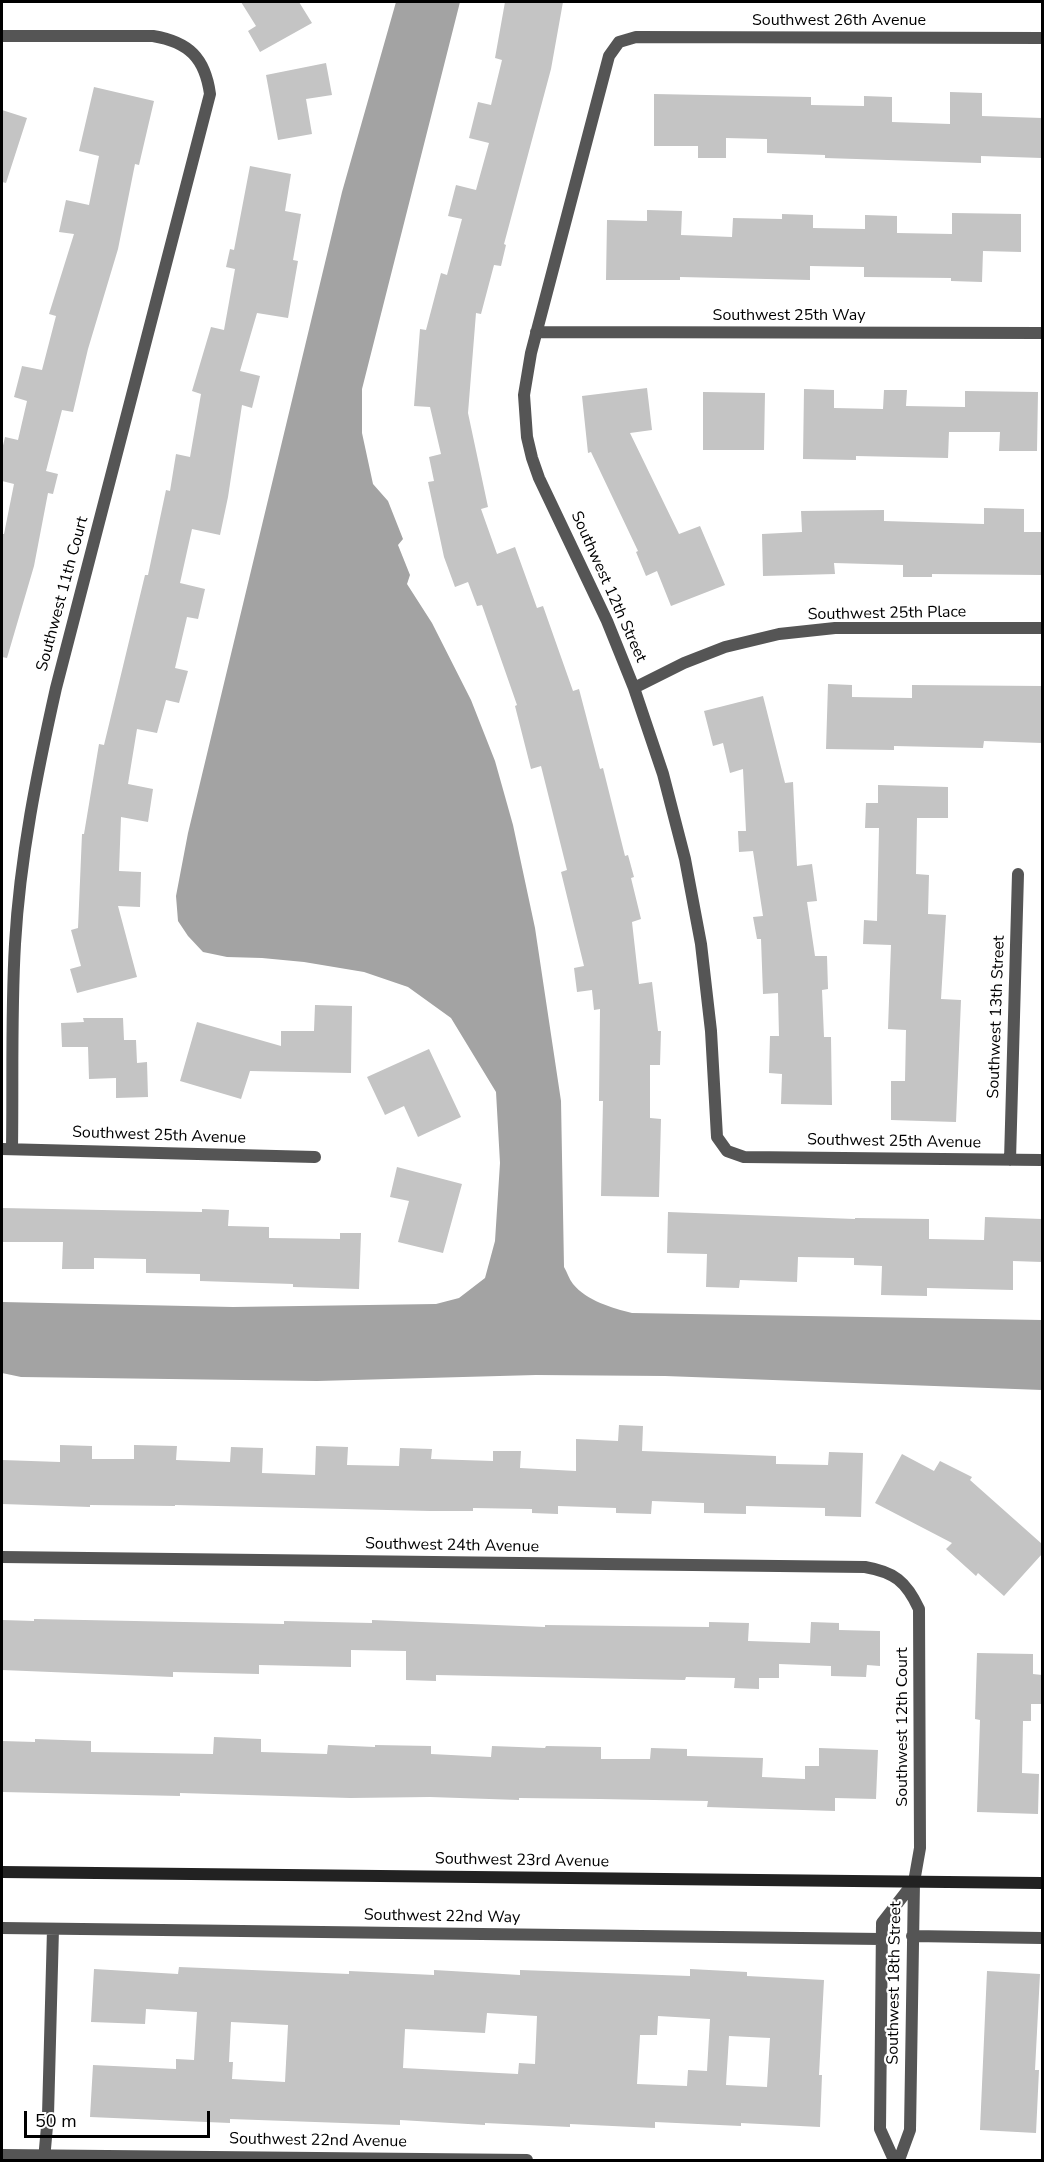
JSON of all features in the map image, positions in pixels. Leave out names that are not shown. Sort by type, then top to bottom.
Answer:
[{"type":"street","name":"Southwest 11th Court","points":[[2,36],[153,36],[170,39],[186,47],[199,60],[207,76],[210,94],[36,773],[23,858],[15,945],[7,1149]]},
{"type":"street","name":"Southwest 26th Avenue","points":[[636,37],[1042,38]]},
{"type":"street","name":"Southwest 12th Street","points":[[636,37],[619,42],[609,56],[531,353],[524,395],[527,438],[539,478],[608,621],[634,688],[663,774],[685,859],[701,944],[711,1031],[717,1137],[727,1151],[744,1157]]},
{"type":"street","name":"Southwest 25th Way","points":[[536,332],[1042,333]]},
{"type":"street","name":"Southwest 25th Place","points":[[634,688],[684,663],[725,647],[779,634],[835,628],[1042,628]]},
{"type":"street","name":"Southwest 13th Street","points":[[1010,1160],[1018,874]]},
{"type":"street","name":"Southwest 25th Avenue","points":[[7,1149],[315,1158]]},
{"type":"street","name":"Southwest 25th Avenue","points":[[744,1157],[1042,1160]]},
{"type":"street","name":"Southwest 24th Avenue","points":[[2,1557],[865,1567],[883,1570],[899,1579]]},
{"type":"street","name":"Southwest 12th Court","points":[[899,1579],[911,1592],[919,1609],[920,1848],[914,1881]]},
{"type":"street","name":"Southwest 23rd Avenue","points":[[2,1872],[1042,1883]]},
{"type":"street","name":"Southwest 18th Street","points":[[897,2160],[910,2130],[914,1881]]},
{"type":"street","name":"Southwest 18th Street","points":[[897,2160],[880,2129],[881,1938],[882,1923],[914,1881]]},
{"type":"street","name":"Southwest 22nd Way","points":[[2,1928],[881,1938]]},
{"type":"street","points":[[44,2158],[48,2115],[53,1929]]},
{"type":"street","points":[[912,1936],[1042,1938]]},
{"type":"street","name":"Southwest 22nd Avenue","points":[[2,2155],[44,2158],[526,2160]]},
{"type":"shaded area","points":[[396,2],[460,2],[362,389],[362,433],[373,484],[388,501],[403,539],[398,545],[410,575],[407,584],[432,623],[471,700],[495,761],[513,825],[535,928],[561,1101],[564,1267],[570,1280],[585,1295],[608,1306],[632,1313],[1042,1320],[1042,1390],[665,1376],[536,1375],[317,1381],[21,1377],[2,1373],[2,1302],[233,1307],[436,1304],[459,1298],[485,1278],[495,1241],[500,1163],[496,1092],[451,1018],[408,987],[364,972],[304,962],[227,957],[203,952],[178,921],[176,896],[188,833],[342,192]]},
{"type":"building","points":[[241,2],[299,2],[312,23],[260,52],[248,31],[256,26]]},
{"type":"building","points":[[505,2],[563,2],[551,69],[504,244],[506,245],[501,266],[494,265],[481,314],[476,313],[468,413],[488,507],[481,509],[497,554],[515,547],[537,608],[543,606],[573,691],[579,689],[600,769],[603,768],[625,856],[628,855],[634,877],[631,878],[641,919],[632,922],[639,984],[652,982],[658,1031],[661,1031],[660,1065],[650,1065],[650,1118],[661,1119],[659,1197],[601,1196],[603,1101],[599,1101],[600,1009],[594,1010],[592,990],[577,992],[574,968],[584,966],[561,872],[567,870],[541,766],[531,769],[515,706],[517,705],[482,605],[477,606],[468,582],[455,587],[444,557],[428,482],[434,481],[429,457],[441,454],[430,407],[414,406],[420,329],[426,330],[441,273],[447,275],[462,219],[448,216],[456,185],[476,190],[489,143],[469,138],[478,102],[491,105],[502,60],[495,58]]},
{"type":"building","points":[[326,63],[332,95],[306,99],[312,134],[278,140],[266,75]]},
{"type":"building","points":[[94,87],[154,101],[139,165],[135,164],[118,249],[88,349],[73,412],[62,410],[46,471],[58,474],[53,494],[48,493],[34,566],[7,658],[2,657],[2,534],[4,534],[14,484],[2,481],[2,450],[5,437],[18,440],[27,401],[14,397],[22,366],[42,370],[56,316],[49,314],[74,234],[59,232],[66,200],[89,205],[99,156],[79,151]]},
{"type":"building","points":[[950,92],[982,93],[982,116],[1042,118],[1042,158],[981,156],[981,163],[825,158],[825,155],[767,153],[767,139],[726,138],[726,158],[698,158],[698,146],[654,146],[654,94],[811,97],[811,105],[864,106],[864,96],[892,97],[892,122],[950,124]]},
{"type":"building","points":[[2,110],[27,118],[6,183],[2,182]]},
{"type":"building","points":[[250,166],[291,174],[285,211],[301,214],[293,260],[298,261],[288,318],[257,313],[240,371],[260,376],[252,408],[242,405],[220,535],[192,529],[180,583],[205,589],[198,619],[187,617],[175,668],[188,671],[179,703],[166,700],[157,733],[137,729],[128,784],[153,789],[148,822],[121,817],[119,871],[141,872],[140,907],[118,906],[137,977],[77,993],[70,969],[81,966],[71,930],[78,928],[82,834],[84,834],[99,744],[104,745],[145,575],[148,575],[166,490],[170,491],[176,454],[190,457],[201,394],[192,391],[211,327],[224,330],[235,269],[226,267],[230,249],[234,250]]},
{"type":"building","points":[[647,210],[682,211],[681,235],[732,237],[733,218],[782,219],[782,214],[813,215],[813,228],[865,229],[865,215],[897,216],[897,233],[952,234],[952,213],[1021,214],[1021,252],[983,251],[982,282],[951,281],[951,278],[864,277],[864,267],[810,266],[810,280],[680,277],[680,280],[606,280],[607,220],[647,221]]},
{"type":"building","points":[[647,388],[652,430],[630,433],[679,534],[700,526],[725,585],[671,606],[657,571],[646,576],[636,552],[638,551],[591,452],[588,453],[582,396]]},
{"type":"building","points":[[804,389],[834,390],[834,408],[883,409],[884,390],[907,390],[906,406],[965,407],[965,391],[1038,392],[1037,451],[999,451],[1000,432],[949,432],[948,458],[856,456],[856,460],[803,459]]},
{"type":"building","points":[[703,392],[765,393],[764,450],[703,450]]},
{"type":"building","points":[[984,508],[1024,509],[1024,532],[1042,532],[1042,575],[932,574],[932,577],[903,577],[903,565],[834,563],[835,574],[763,576],[762,534],[802,532],[801,511],[884,510],[884,521],[984,524]]},
{"type":"building","points":[[828,684],[852,685],[852,697],[912,698],[912,685],[1042,686],[1042,743],[984,741],[983,748],[894,746],[894,750],[826,749]]},
{"type":"building","points":[[763,696],[785,783],[793,782],[797,866],[812,864],[817,901],[807,902],[815,956],[827,956],[828,989],[822,990],[824,1037],[831,1037],[832,1105],[781,1104],[782,1074],[769,1073],[770,1036],[779,1036],[778,993],[763,994],[761,939],[757,939],[753,917],[763,916],[753,851],[739,852],[738,831],[746,831],[743,769],[730,773],[723,743],[713,746],[704,711]]},
{"type":"building","points":[[878,785],[948,787],[948,818],[917,818],[916,874],[929,875],[928,914],[946,915],[941,999],[961,1000],[956,1122],[891,1120],[891,1081],[905,1081],[906,1030],[888,1029],[891,945],[863,944],[864,920],[877,921],[879,828],[865,828],[866,803],[878,803]]},
{"type":"building","points":[[315,1005],[352,1006],[351,1073],[250,1071],[241,1099],[180,1081],[197,1022],[281,1046],[281,1031],[314,1031]]},
{"type":"building","points":[[83,1018],[123,1018],[124,1040],[136,1040],[137,1063],[147,1062],[148,1097],[116,1098],[116,1078],[89,1079],[88,1047],[62,1047],[61,1023],[84,1022]]},
{"type":"building","points":[[429,1049],[461,1117],[418,1137],[404,1106],[385,1115],[367,1077]]},
{"type":"building","points":[[397,1167],[462,1184],[443,1253],[398,1242],[409,1201],[390,1197]]},
{"type":"building","points":[[2,1208],[202,1212],[202,1209],[229,1210],[228,1226],[269,1227],[269,1238],[340,1239],[340,1233],[361,1233],[359,1289],[200,1281],[200,1274],[146,1273],[146,1259],[94,1258],[94,1269],[62,1269],[63,1242],[2,1242]]},
{"type":"building","points":[[668,1212],[855,1219],[929,1219],[929,1239],[984,1240],[985,1217],[1042,1219],[1042,1262],[1013,1261],[1013,1290],[927,1288],[927,1296],[881,1295],[882,1266],[854,1265],[854,1258],[798,1257],[797,1282],[740,1280],[739,1288],[706,1287],[707,1254],[667,1253]]},
{"type":"building","points":[[619,1425],[643,1426],[642,1451],[776,1456],[776,1464],[828,1465],[829,1452],[863,1453],[861,1517],[825,1516],[825,1508],[746,1506],[746,1514],[704,1513],[704,1503],[652,1501],[651,1514],[616,1513],[616,1508],[558,1506],[558,1514],[532,1513],[532,1509],[473,1508],[473,1511],[430,1511],[175,1505],[90,1505],[90,1507],[2,1504],[2,1460],[60,1462],[60,1445],[92,1446],[92,1459],[134,1459],[134,1445],[177,1446],[176,1460],[230,1462],[231,1447],[263,1448],[262,1473],[315,1475],[316,1446],[348,1447],[347,1465],[399,1466],[400,1448],[432,1449],[431,1459],[493,1461],[493,1451],[521,1451],[520,1468],[576,1471],[576,1439],[618,1441]]},
{"type":"building","points":[[902,1454],[934,1471],[940,1461],[972,1477],[970,1480],[1042,1544],[1042,1554],[1004,1596],[978,1573],[976,1576],[946,1549],[952,1543],[875,1503]]},
{"type":"building","points":[[34,1619],[284,1624],[284,1621],[372,1623],[372,1620],[545,1627],[545,1625],[709,1627],[709,1622],[749,1623],[748,1641],[810,1643],[811,1622],[839,1623],[839,1630],[880,1631],[880,1666],[867,1665],[866,1677],[831,1676],[831,1666],[779,1664],[779,1678],[759,1678],[759,1689],[734,1688],[735,1678],[686,1677],[685,1680],[436,1675],[436,1681],[406,1680],[406,1651],[351,1650],[351,1667],[259,1665],[259,1674],[173,1672],[173,1677],[2,1670],[2,1620],[34,1621]]},
{"type":"building","points":[[977,1653],[1033,1654],[1033,1674],[1042,1675],[1042,1704],[1031,1704],[1031,1721],[1023,1721],[1022,1773],[1039,1774],[1038,1814],[977,1812],[980,1720],[975,1719]]},
{"type":"building","points":[[214,1737],[261,1739],[261,1752],[327,1754],[328,1745],[431,1746],[431,1754],[491,1757],[492,1746],[545,1748],[546,1746],[601,1747],[601,1759],[650,1759],[651,1748],[687,1749],[687,1756],[763,1758],[762,1777],[805,1779],[805,1766],[819,1766],[819,1748],[878,1750],[876,1799],[835,1798],[835,1811],[707,1807],[708,1801],[2,1792],[2,1741],[35,1742],[35,1739],[91,1741],[91,1752],[213,1754]]},
{"type":"building","points":[[179,1967],[349,1974],[349,1971],[434,1975],[434,1970],[520,1975],[520,1970],[690,1976],[690,1969],[747,1972],[747,1976],[824,1980],[819,2075],[822,2075],[820,2127],[655,2122],[655,2128],[570,2124],[570,2127],[400,2120],[400,2125],[230,2119],[230,2123],[90,2117],[93,2065],[176,2069],[176,2059],[194,2060],[197,2012],[146,2009],[145,2024],[91,2022],[94,1969],[178,1974]],"holes":[[[487,2013],[537,2016],[535,2064],[519,2063],[518,2074],[403,2068],[405,2029],[485,2033]],[[658,2016],[710,2019],[707,2071],[688,2070],[687,2086],[637,2084],[640,2035],[657,2035]],[[231,2022],[288,2025],[285,2082],[232,2079],[233,2062],[229,2062]],[[729,2036],[770,2038],[767,2087],[726,2085]]]},
{"type":"building","points":[[987,1971],[1040,1974],[1035,2070],[1039,2070],[1036,2133],[980,2130]]}]
